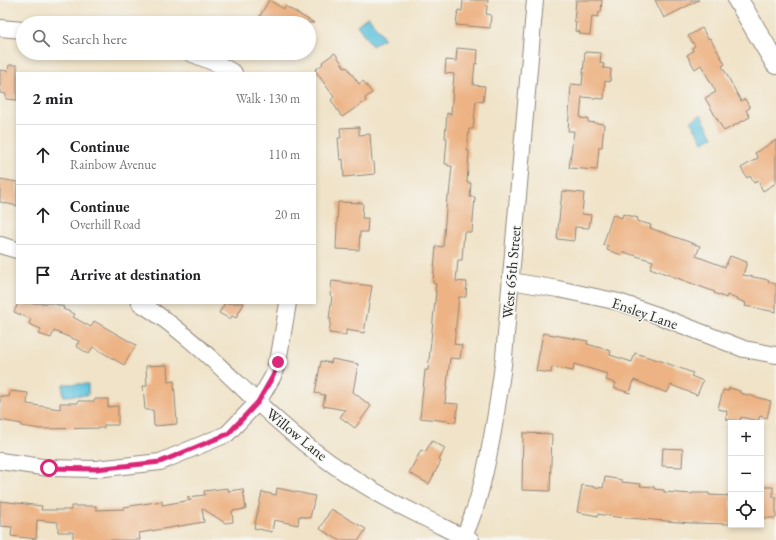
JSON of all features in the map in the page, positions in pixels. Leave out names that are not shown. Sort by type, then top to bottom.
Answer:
[{"type":"street","name":"West 65th Street","points":[[466,539],[478,501],[490,451],[499,399],[511,281],[535,0]]},
{"type":"street","points":[[738,0],[776,64]]},
{"type":"street","points":[[0,28],[16,29]]},
{"type":"street","points":[[208,60],[232,72]]},
{"type":"street","points":[[0,245],[16,250]]},
{"type":"street","name":"Ensley Lane","points":[[511,281],[619,302],[744,349],[776,355]]},
{"type":"street","name":"Willow Lane","points":[[142,304],[153,311],[203,351],[290,431],[337,466],[369,488],[466,539]]},
{"type":"street","points":[[0,461],[49,468],[96,469],[160,462],[228,434],[258,402],[273,376],[279,356],[288,304]]},
{"type":"water","points":[[368,16],[384,38],[372,46],[357,25]]},
{"type":"water","points":[[701,115],[713,137],[703,142],[691,121]]},
{"type":"water","points":[[63,384],[88,384],[88,395],[63,396]]},
{"type":"building","points":[[269,0],[284,9],[285,6],[302,16],[260,16]]},
{"type":"building","points":[[463,0],[488,0],[486,14],[491,15],[490,28],[456,25],[458,10],[462,11]]},
{"type":"building","points":[[576,0],[602,0],[601,12],[599,12],[598,17],[592,16],[590,35],[580,34],[580,32],[575,31],[576,22],[574,21]]},
{"type":"building","points":[[655,0],[699,0],[664,18]]},
{"type":"building","points":[[702,28],[708,39],[710,38],[725,64],[722,66],[741,101],[745,99],[750,108],[746,110],[750,117],[724,131],[705,98],[716,92],[701,65],[695,69],[687,55],[693,51],[692,48],[695,46],[688,36]]},
{"type":"building","points":[[457,48],[478,50],[473,85],[485,86],[483,102],[476,101],[473,129],[469,129],[467,183],[471,183],[470,197],[475,197],[472,232],[464,232],[462,260],[458,260],[456,281],[467,282],[466,297],[459,297],[454,344],[462,345],[460,359],[450,358],[445,403],[458,404],[456,422],[420,418],[425,370],[428,370],[436,291],[436,284],[433,283],[436,246],[443,247],[447,196],[449,196],[452,166],[445,164],[447,138],[445,138],[447,113],[451,114],[454,74],[445,73],[446,60],[456,61]]},
{"type":"building","points":[[585,52],[601,53],[600,63],[604,64],[603,68],[611,69],[610,82],[605,81],[604,99],[582,97],[580,118],[588,119],[588,122],[604,124],[602,147],[599,147],[597,170],[569,168],[574,131],[568,131],[571,84],[582,85]]},
{"type":"building","points":[[335,53],[345,68],[347,67],[359,84],[363,81],[372,93],[365,98],[366,101],[342,117],[331,100],[334,97],[315,70],[323,64],[322,62]]},
{"type":"building","points":[[9,65],[17,65],[16,100],[6,99],[6,94],[0,93],[0,70],[8,71]]},
{"type":"building","points":[[359,127],[359,135],[370,134],[372,162],[374,162],[375,174],[344,177],[343,159],[340,160],[338,138],[341,138],[340,128]]},
{"type":"building","points":[[776,140],[776,183],[763,191],[758,181],[754,183],[750,176],[747,178],[741,168],[758,158],[755,153]]},
{"type":"building","points":[[0,179],[16,182],[16,206],[0,202]]},
{"type":"building","points":[[562,191],[584,193],[582,214],[591,215],[589,228],[575,227],[574,241],[557,239]]},
{"type":"building","points":[[338,202],[363,203],[362,218],[368,218],[367,232],[360,232],[359,250],[336,249]]},
{"type":"building","points":[[613,214],[622,218],[623,214],[638,218],[637,221],[651,225],[650,228],[700,246],[696,256],[725,267],[730,256],[747,262],[743,275],[769,280],[769,282],[776,284],[776,312],[745,306],[746,303],[727,295],[726,298],[714,293],[715,292],[650,268],[653,261],[623,252],[622,255],[607,250],[608,246],[603,245]]},
{"type":"building","points":[[332,281],[372,286],[364,333],[346,330],[346,335],[329,333]]},
{"type":"building","points":[[18,304],[56,304],[75,314],[73,317],[91,327],[94,321],[136,345],[124,365],[93,347],[89,354],[76,346],[79,341],[54,331],[51,338],[39,334],[41,329],[29,324],[31,319],[14,312]]},
{"type":"building","points":[[224,304],[243,304],[236,318],[232,316],[230,319],[219,313]]},
{"type":"building","points":[[543,333],[588,341],[587,344],[611,351],[610,355],[632,362],[635,353],[693,373],[691,376],[703,381],[697,395],[671,385],[667,393],[634,380],[630,393],[614,388],[616,383],[606,380],[608,374],[574,364],[573,371],[552,367],[551,373],[536,371]]},
{"type":"building","points":[[332,359],[358,364],[353,392],[371,406],[355,428],[340,417],[345,410],[323,406],[325,395],[315,393],[321,361],[331,363]]},
{"type":"building","points":[[167,365],[168,382],[174,381],[177,424],[154,426],[153,410],[145,410],[143,386],[147,386],[146,366]]},
{"type":"building","points":[[729,388],[740,391],[740,393],[771,401],[767,418],[760,416],[758,420],[741,417],[740,420],[726,419],[727,411],[718,409],[723,390],[728,391]]},
{"type":"building","points":[[10,391],[28,393],[27,404],[60,409],[60,403],[78,403],[78,401],[108,399],[108,407],[118,406],[118,425],[104,425],[104,428],[41,429],[21,426],[22,424],[0,420],[0,396],[9,397]]},
{"type":"building","points":[[523,433],[552,434],[550,491],[522,490]]},
{"type":"building","points":[[432,441],[445,448],[439,460],[441,461],[429,484],[409,473],[421,450],[425,452]]},
{"type":"building","points":[[663,448],[683,449],[682,467],[662,466]]},
{"type":"building","points":[[605,477],[622,480],[622,482],[641,484],[640,486],[654,487],[654,489],[664,490],[664,492],[692,494],[709,493],[709,495],[728,496],[728,524],[691,523],[616,517],[598,514],[598,516],[577,512],[582,485],[603,488]]},
{"type":"building","points":[[764,487],[773,487],[773,497],[776,497],[776,518],[764,518]]},
{"type":"building","points":[[228,488],[228,491],[243,489],[246,509],[232,511],[233,522],[225,523],[202,508],[204,522],[139,533],[140,540],[73,540],[73,532],[58,532],[58,522],[37,520],[36,539],[11,536],[12,527],[0,526],[0,501],[42,506],[41,510],[71,510],[71,506],[96,506],[96,510],[124,509],[124,507],[162,501],[162,505],[191,500],[187,497],[205,495],[204,491]]},
{"type":"building","points":[[277,488],[315,496],[310,518],[299,516],[298,525],[274,520],[272,532],[254,528],[262,492],[276,495]]},
{"type":"building","points":[[331,509],[366,529],[359,540],[339,540],[320,529]]},
{"type":"route","points":[[49,468],[96,469],[160,462],[228,434],[258,402],[273,376],[278,362]]}]
